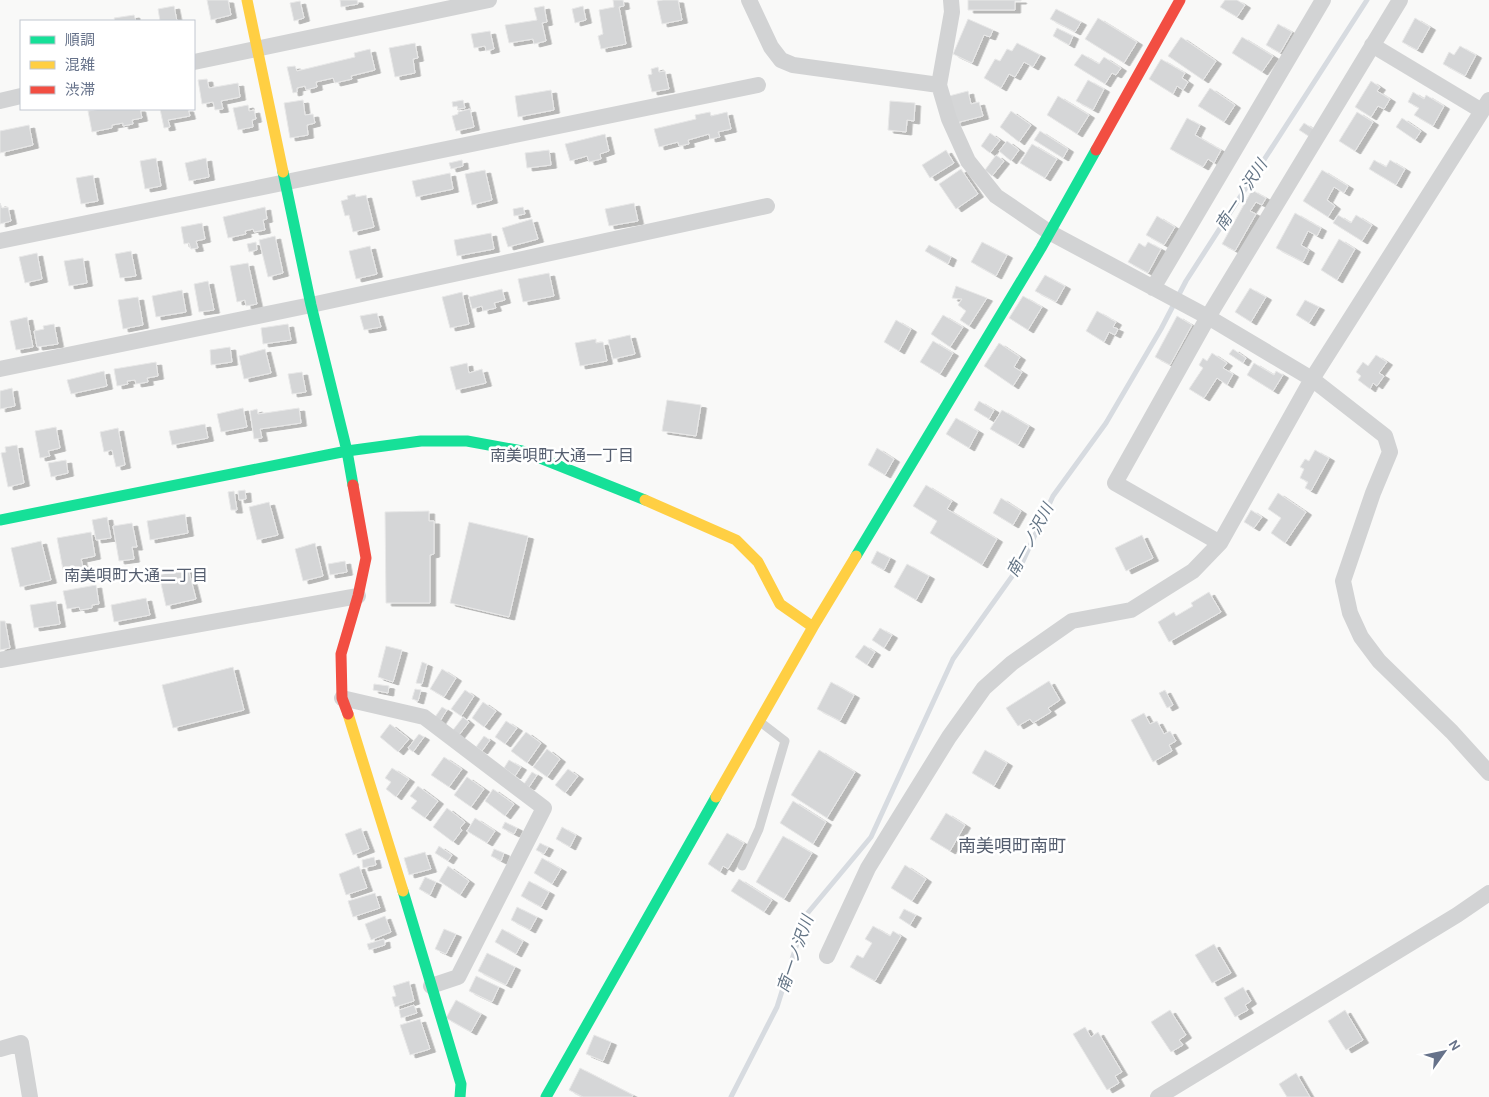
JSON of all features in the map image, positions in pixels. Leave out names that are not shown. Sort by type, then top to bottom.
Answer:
[{"type":"street","points":[[247,0],[311,305],[347,451],[366,558],[358,596],[341,654],[342,698],[354,730],[461,1084],[460,1097]]},
{"type":"street","points":[[195,62],[489,0]]},
{"type":"street","points":[[749,0],[771,47],[781,60],[793,65],[939,85]]},
{"type":"street","points":[[951,0],[952,12],[939,85],[950,119],[968,162],[996,196],[1049,232],[1208,317],[1312,379],[1385,436],[1390,452],[1373,493],[1343,581],[1350,613],[1361,637],[1379,661],[1452,732],[1489,773]]},
{"type":"street","points":[[546,1097],[813,626],[926,442],[1049,232],[1180,0]]},
{"type":"street","points":[[1158,291],[1323,0]]},
{"type":"street","points":[[1220,543],[1116,483],[1208,317],[1400,0]]},
{"type":"street","points":[[827,956],[868,868],[949,737],[984,688],[1012,663],[1072,621],[1131,610],[1193,571],[1220,543],[1312,379],[1486,105],[1372,46]]},
{"type":"street","points":[[0,241],[758,86]]},
{"type":"street","points":[[0,100],[20,96]]},
{"type":"street","points":[[0,369],[311,305],[767,206]]},
{"type":"street","points":[[0,520],[347,451],[421,441],[466,441],[522,451],[671,511],[736,540],[758,562],[780,604],[813,626]]},
{"type":"street","points":[[0,660],[358,596]]},
{"type":"street","points":[[342,698],[424,717],[544,808],[458,977],[431,986]]},
{"type":"street","points":[[1158,1097],[1457,915],[1489,893]]},
{"type":"street","points":[[0,1048],[21,1043],[30,1097]]},
{"type":"lane","points":[[742,866],[759,829],[785,741],[759,721]]},
{"type":"building","points":[[207,0],[228,0],[231,15],[211,20]]},
{"type":"building","points":[[340,0],[357,0],[358,4],[341,7]]},
{"type":"building","points":[[613,0],[623,0],[624,6],[619,7],[626,44],[601,49],[598,36],[603,34],[599,10],[614,7]]},
{"type":"building","points":[[678,0],[682,20],[662,24],[657,1]]},
{"type":"building","points":[[968,0],[1021,1],[1015,1],[1015,10],[968,10]]},
{"type":"building","points":[[1225,0],[1237,0],[1245,5],[1237,17],[1220,7]]},
{"type":"building","points":[[300,1],[304,18],[294,21],[290,3]]},
{"type":"building","points":[[174,6],[177,20],[160,20],[158,9]]},
{"type":"building","points":[[544,6],[547,22],[542,23],[546,41],[534,44],[533,39],[509,43],[505,25],[537,20],[534,8]]},
{"type":"building","points":[[583,6],[586,20],[575,23],[572,9]]},
{"type":"building","points":[[1056,9],[1081,22],[1075,32],[1050,19]]},
{"type":"building","points":[[134,15],[136,20],[115,20],[114,18]]},
{"type":"building","points":[[1098,18],[1137,42],[1124,63],[1085,39]]},
{"type":"building","points":[[1415,18],[1430,27],[1417,50],[1402,42]]},
{"type":"building","points":[[968,19],[993,30],[990,37],[984,35],[972,63],[953,54]]},
{"type":"building","points":[[1278,24],[1292,32],[1280,53],[1266,45]]},
{"type":"building","points":[[1057,28],[1073,36],[1069,45],[1053,36]]},
{"type":"building","points":[[490,31],[494,49],[486,51],[485,46],[474,48],[471,34]]},
{"type":"building","points":[[1181,37],[1216,61],[1203,80],[1168,56]]},
{"type":"building","points":[[1242,37],[1273,56],[1262,72],[1232,53]]},
{"type":"building","points":[[415,43],[418,58],[413,59],[415,73],[395,77],[389,48]]},
{"type":"building","points":[[1017,43],[1040,55],[1033,67],[1024,62],[1015,77],[1009,74],[1001,88],[984,78],[995,59],[1000,61],[1007,49],[1012,51]]},
{"type":"building","points":[[1460,46],[1476,55],[1465,76],[1443,64],[1449,52],[1454,55]]},
{"type":"building","points":[[370,49],[375,70],[351,76],[352,79],[335,83],[333,78],[316,82],[317,87],[306,90],[305,86],[297,88],[297,92],[293,93],[287,67],[295,66],[297,71],[355,57],[354,53]]},
{"type":"building","points":[[1082,54],[1099,64],[1104,57],[1121,68],[1116,75],[1112,73],[1105,84],[1074,65]]},
{"type":"building","points":[[1161,59],[1185,73],[1182,78],[1188,82],[1183,90],[1177,86],[1173,94],[1149,79]]},
{"type":"building","points":[[658,67],[659,72],[665,71],[669,89],[652,92],[648,75],[652,74],[651,69]]},
{"type":"building","points":[[207,79],[209,88],[238,83],[240,97],[221,101],[223,109],[215,110],[213,102],[202,104],[198,80]]},
{"type":"building","points":[[1088,80],[1104,89],[1093,110],[1076,101]]},
{"type":"building","points":[[1371,81],[1380,87],[1377,91],[1390,99],[1384,109],[1378,106],[1371,117],[1355,107]]},
{"type":"building","points":[[1210,88],[1235,105],[1224,122],[1198,106]]},
{"type":"building","points":[[551,90],[554,110],[518,117],[515,96]]},
{"type":"building","points":[[968,91],[971,104],[979,102],[983,116],[956,123],[949,96]]},
{"type":"building","points":[[1413,92],[1424,99],[1426,95],[1444,106],[1433,126],[1414,115],[1419,108],[1408,102]]},
{"type":"building","points":[[1058,96],[1089,115],[1077,134],[1047,115]]},
{"type":"building","points":[[303,100],[305,115],[313,114],[315,123],[307,125],[308,135],[290,138],[284,103]]},
{"type":"building","points":[[463,100],[465,108],[458,109],[457,106],[453,107],[452,102]]},
{"type":"building","points":[[890,101],[915,103],[914,121],[907,120],[906,132],[888,130]]},
{"type":"building","points":[[248,105],[249,111],[254,110],[256,119],[252,120],[253,127],[238,130],[233,108]]},
{"type":"building","points":[[470,109],[474,127],[456,131],[452,116],[458,114],[458,112]]},
{"type":"building","points":[[140,110],[142,118],[132,120],[133,124],[123,126],[123,123],[112,125],[112,128],[92,132],[88,111]]},
{"type":"building","points":[[160,110],[188,110],[190,116],[168,120],[170,127],[164,128]]},
{"type":"building","points":[[1011,111],[1031,125],[1019,142],[1000,127]]},
{"type":"building","points":[[710,112],[711,116],[727,112],[731,129],[718,132],[720,137],[710,139],[709,134],[688,140],[689,144],[679,146],[678,142],[659,147],[654,129],[696,119],[695,115]]},
{"type":"building","points":[[1357,112],[1373,122],[1355,151],[1339,141]]},
{"type":"building","points":[[1187,118],[1200,125],[1195,135],[1221,150],[1214,163],[1208,159],[1203,167],[1170,149]]},
{"type":"building","points":[[1402,118],[1421,131],[1415,140],[1396,127]]},
{"type":"building","points":[[1304,123],[1315,130],[1310,137],[1299,130]]},
{"type":"building","points":[[29,125],[33,145],[0,153],[0,131]]},
{"type":"building","points":[[1040,131],[1068,149],[1063,158],[1034,140]]},
{"type":"building","points":[[990,133],[1000,140],[990,153],[981,146]]},
{"type":"building","points":[[605,134],[609,151],[600,154],[601,159],[589,162],[587,156],[570,161],[565,144]]},
{"type":"building","points":[[1007,141],[1019,150],[1011,161],[999,151]]},
{"type":"building","points":[[1032,144],[1057,159],[1045,178],[1020,163]]},
{"type":"building","points":[[549,150],[551,165],[527,168],[525,153]]},
{"type":"building","points":[[946,150],[954,163],[930,178],[922,165]]},
{"type":"building","points":[[996,155],[1004,161],[992,176],[985,170]]},
{"type":"building","points":[[156,158],[161,186],[145,189],[140,161]]},
{"type":"building","points":[[206,158],[209,177],[189,181],[185,163]]},
{"type":"building","points":[[462,160],[463,166],[451,169],[449,163]]},
{"type":"building","points":[[1374,160],[1386,167],[1390,160],[1405,169],[1396,185],[1369,169]]},
{"type":"building","points":[[961,169],[978,194],[956,209],[939,184]]},
{"type":"building","points":[[485,170],[492,200],[472,205],[465,174]]},
{"type":"building","points":[[1322,170],[1348,186],[1344,193],[1334,187],[1327,200],[1335,206],[1328,217],[1303,201]]},
{"type":"building","points":[[450,173],[453,189],[416,197],[412,181]]},
{"type":"building","points":[[93,175],[98,201],[81,204],[76,178]]},
{"type":"building","points":[[1252,190],[1266,198],[1262,205],[1256,202],[1250,211],[1256,214],[1235,251],[1222,244]]},
{"type":"building","points":[[355,194],[356,197],[366,195],[374,227],[353,232],[349,215],[345,216],[341,201],[348,199],[347,196]]},
{"type":"building","points":[[0,203],[2,208],[8,207],[11,221],[0,224]]},
{"type":"building","points":[[634,203],[638,221],[609,226],[605,209]]},
{"type":"building","points":[[265,207],[267,219],[263,220],[265,230],[254,232],[253,229],[245,231],[246,234],[228,238],[223,217]]},
{"type":"building","points":[[523,207],[525,214],[514,216],[513,209]]},
{"type":"building","points":[[1295,213],[1321,228],[1317,236],[1308,231],[1301,245],[1309,250],[1303,262],[1276,248]]},
{"type":"building","points":[[1338,215],[1351,223],[1356,215],[1372,225],[1362,241],[1333,223]]},
{"type":"building","points":[[1157,216],[1175,227],[1164,245],[1146,235]]},
{"type":"building","points":[[532,219],[538,239],[508,247],[502,228]]},
{"type":"building","points":[[202,223],[205,239],[196,241],[198,248],[191,249],[189,243],[184,244],[181,227]]},
{"type":"building","points":[[491,233],[494,249],[457,256],[454,240]]},
{"type":"building","points":[[275,236],[283,273],[268,277],[259,240]]},
{"type":"building","points":[[1339,239],[1355,249],[1337,280],[1321,270]]},
{"type":"building","points":[[256,242],[257,250],[249,252],[247,244]]},
{"type":"building","points":[[982,242],[1007,255],[996,276],[971,262]]},
{"type":"building","points":[[1148,242],[1161,249],[1148,273],[1128,262],[1139,243],[1145,247]]},
{"type":"building","points":[[929,245],[951,257],[948,264],[925,251]]},
{"type":"building","points":[[370,246],[377,274],[356,279],[349,251]]},
{"type":"building","points":[[131,251],[136,276],[120,278],[115,254]]},
{"type":"building","points":[[37,253],[42,279],[25,283],[19,257]]},
{"type":"building","points":[[83,258],[87,283],[69,286],[64,261]]},
{"type":"building","points":[[248,263],[257,304],[246,306],[245,300],[237,302],[230,266]]},
{"type":"building","points":[[549,273],[554,296],[523,302],[518,279]]},
{"type":"building","points":[[1045,275],[1065,286],[1056,302],[1035,291]]},
{"type":"building","points":[[208,281],[214,310],[199,312],[194,284]]},
{"type":"building","points":[[956,286],[987,298],[969,326],[960,320],[966,311],[958,305],[962,299],[952,298]]},
{"type":"building","points":[[1250,288],[1266,297],[1251,322],[1235,312]]},
{"type":"building","points":[[502,289],[505,300],[494,303],[496,308],[483,311],[482,306],[472,309],[469,297]]},
{"type":"building","points":[[182,290],[186,312],[156,317],[152,296]]},
{"type":"building","points":[[462,292],[469,324],[450,328],[442,297]]},
{"type":"building","points":[[1023,296],[1042,307],[1028,330],[1009,318]]},
{"type":"building","points":[[138,297],[143,325],[123,329],[118,300]]},
{"type":"building","points":[[1305,300],[1319,307],[1309,323],[1296,315]]},
{"type":"building","points":[[1097,311],[1116,322],[1113,327],[1118,329],[1115,335],[1109,332],[1104,342],[1086,331]]},
{"type":"building","points":[[377,313],[381,327],[364,330],[360,316]]},
{"type":"building","points":[[943,315],[963,327],[950,347],[931,334]]},
{"type":"building","points":[[1177,316],[1192,325],[1170,365],[1155,357]]},
{"type":"building","points":[[27,317],[33,347],[16,350],[10,321]]},
{"type":"building","points":[[896,320],[911,329],[899,351],[884,342]]},
{"type":"building","points":[[54,324],[58,344],[37,347],[34,331],[44,329],[43,326]]},
{"type":"building","points":[[288,324],[291,340],[263,344],[261,328]]},
{"type":"building","points":[[630,335],[635,354],[613,359],[608,340]]},
{"type":"building","points":[[596,339],[596,343],[603,342],[607,361],[580,366],[575,343]]},
{"type":"building","points":[[933,341],[953,353],[940,374],[920,362]]},
{"type":"building","points":[[999,343],[1020,357],[1014,367],[1022,372],[1013,386],[984,366]]},
{"type":"building","points":[[230,347],[232,362],[211,365],[210,350]]},
{"type":"building","points":[[265,349],[271,373],[244,379],[239,356]]},
{"type":"building","points":[[1233,349],[1246,358],[1243,363],[1229,354]]},
{"type":"building","points":[[1212,353],[1227,363],[1223,368],[1233,374],[1227,385],[1217,378],[1204,398],[1189,389],[1203,368],[1199,365],[1203,358],[1207,361]]},
{"type":"building","points":[[1376,355],[1387,362],[1379,373],[1384,376],[1377,386],[1373,383],[1370,389],[1358,380],[1361,376],[1356,372],[1363,362],[1368,366]]},
{"type":"building","points":[[156,362],[158,376],[147,378],[148,382],[136,384],[135,380],[127,381],[128,384],[117,386],[114,369]]},
{"type":"building","points":[[467,363],[469,373],[482,369],[486,383],[456,390],[450,367]]},
{"type":"building","points":[[1254,363],[1274,375],[1276,371],[1283,375],[1273,391],[1247,375]]},
{"type":"building","points":[[104,371],[107,386],[71,394],[67,380]]},
{"type":"building","points":[[302,372],[306,392],[292,394],[288,374]]},
{"type":"building","points":[[12,388],[15,406],[0,409],[0,391]]},
{"type":"building","points":[[667,400],[701,405],[696,436],[662,431]]},
{"type":"building","points":[[979,401],[994,410],[989,419],[974,410]]},
{"type":"building","points":[[243,408],[247,427],[221,432],[217,414]]},
{"type":"building","points":[[299,408],[301,423],[260,429],[262,438],[254,439],[250,411],[257,409],[258,414]]},
{"type":"building","points":[[1002,410],[1029,426],[1018,445],[990,429]]},
{"type":"building","points":[[956,418],[978,431],[969,448],[946,434]]},
{"type":"building","points":[[205,424],[208,438],[172,445],[169,431]]},
{"type":"building","points":[[56,427],[60,448],[48,451],[50,456],[40,458],[35,431]]},
{"type":"building","points":[[118,428],[125,465],[116,467],[112,450],[104,452],[100,432]]},
{"type":"building","points":[[17,445],[24,483],[8,487],[1,453],[6,452],[5,447]]},
{"type":"building","points":[[877,448],[894,459],[885,475],[868,465]]},
{"type":"building","points":[[1315,450],[1329,458],[1311,491],[1305,488],[1308,482],[1300,478],[1304,469],[1300,467],[1305,459],[1309,461]]},
{"type":"building","points":[[66,460],[68,473],[51,477],[48,463]]},
{"type":"building","points":[[926,485],[952,501],[947,509],[997,539],[982,565],[930,533],[937,521],[913,506]]},
{"type":"building","points":[[245,490],[246,499],[239,500],[238,491]]},
{"type":"building","points":[[234,491],[237,510],[231,510],[228,492]]},
{"type":"building","points":[[1278,493],[1306,512],[1285,543],[1271,533],[1281,518],[1268,509]]},
{"type":"building","points":[[1001,498],[1021,511],[1013,525],[993,513]]},
{"type":"building","points":[[269,502],[278,535],[257,540],[249,507]]},
{"type":"building","points":[[1251,510],[1262,517],[1254,528],[1244,522]]},
{"type":"building","points":[[429,511],[429,521],[434,521],[434,554],[430,555],[430,603],[386,603],[385,512]]},
{"type":"building","points":[[185,514],[188,533],[150,540],[147,521]]},
{"type":"building","points":[[107,517],[111,538],[96,540],[92,520]]},
{"type":"building","points":[[469,522],[528,536],[509,617],[450,603]]},
{"type":"building","points":[[132,523],[137,547],[132,547],[134,559],[119,561],[113,526]]},
{"type":"building","points":[[91,532],[95,556],[81,559],[83,567],[63,570],[57,538]]},
{"type":"building","points":[[1142,535],[1153,558],[1126,571],[1115,548]]},
{"type":"building","points":[[41,541],[51,580],[20,587],[11,548]]},
{"type":"building","points":[[315,543],[323,576],[303,581],[295,549]]},
{"type":"building","points":[[877,551],[890,558],[884,570],[871,563]]},
{"type":"building","points":[[345,561],[347,572],[330,575],[328,564]]},
{"type":"building","points":[[907,564],[929,576],[916,600],[894,587]]},
{"type":"building","points":[[188,568],[196,599],[166,606],[159,575]]},
{"type":"building","points":[[96,585],[99,604],[92,605],[92,608],[80,610],[79,607],[67,609],[63,591]]},
{"type":"building","points":[[1209,592],[1221,612],[1169,642],[1158,622],[1174,612],[1176,616],[1193,606],[1191,603]]},
{"type":"building","points":[[146,598],[150,615],[114,622],[111,605]]},
{"type":"building","points":[[56,601],[60,624],[34,628],[30,605]]},
{"type":"building","points":[[0,621],[5,621],[10,648],[0,650]]},
{"type":"building","points":[[880,628],[892,635],[884,648],[872,640]]},
{"type":"building","points":[[864,645],[875,652],[867,665],[855,657]]},
{"type":"building","points":[[386,646],[402,650],[393,682],[378,677]]},
{"type":"building","points":[[422,662],[427,664],[422,684],[416,683]]},
{"type":"building","points":[[233,667],[244,710],[173,728],[162,685]]},
{"type":"building","points":[[442,669],[456,678],[444,697],[430,689]]},
{"type":"building","points":[[1049,681],[1060,700],[1048,708],[1051,712],[1033,723],[1030,719],[1018,726],[1006,708]]},
{"type":"building","points":[[831,682],[854,695],[840,721],[817,709]]},
{"type":"building","points":[[374,684],[389,686],[388,693],[373,690]]},
{"type":"building","points":[[415,689],[421,690],[418,701],[412,699]]},
{"type":"building","points":[[465,690],[474,696],[461,716],[451,709]]},
{"type":"building","points":[[1165,690],[1173,705],[1167,708],[1159,693]]},
{"type":"building","points":[[483,702],[496,711],[484,727],[472,718]]},
{"type":"building","points":[[442,707],[447,710],[440,721],[435,717]]},
{"type":"building","points":[[1144,713],[1150,724],[1157,721],[1164,734],[1170,731],[1176,741],[1169,745],[1172,751],[1153,762],[1131,720]]},
{"type":"building","points":[[463,717],[469,722],[459,735],[453,730]]},
{"type":"building","points":[[506,721],[517,728],[505,744],[495,737]]},
{"type":"building","points":[[390,724],[409,739],[398,752],[380,737]]},
{"type":"building","points":[[526,732],[541,743],[527,763],[511,751]]},
{"type":"building","points":[[419,734],[424,737],[413,752],[408,748]]},
{"type":"building","points":[[484,736],[490,740],[482,751],[476,747]]},
{"type":"building","points":[[547,749],[560,759],[547,777],[533,767]]},
{"type":"building","points":[[819,750],[855,772],[827,818],[791,795]]},
{"type":"building","points":[[985,750],[1007,763],[994,786],[972,773]]},
{"type":"building","points":[[444,757],[462,769],[449,787],[431,775]]},
{"type":"building","points":[[509,760],[521,767],[515,776],[504,768]]},
{"type":"building","points":[[392,768],[409,779],[396,797],[386,789],[391,782],[385,778]]},
{"type":"building","points":[[568,769],[578,776],[565,793],[555,785]]},
{"type":"building","points":[[532,772],[537,775],[529,787],[524,784]]},
{"type":"building","points":[[467,777],[484,789],[471,807],[454,795]]},
{"type":"building","points":[[418,786],[438,801],[425,818],[411,808],[417,801],[410,796]]},
{"type":"building","points":[[493,789],[514,804],[505,816],[485,801]]},
{"type":"building","points":[[793,801],[826,822],[813,844],[780,823]]},
{"type":"building","points":[[447,808],[465,822],[460,828],[462,830],[453,842],[433,827]]},
{"type":"building","points":[[946,813],[965,825],[950,851],[930,839]]},
{"type":"building","points":[[475,818],[495,831],[487,843],[467,831]]},
{"type":"building","points":[[505,822],[517,828],[514,834],[502,828]]},
{"type":"building","points":[[562,827],[576,835],[570,847],[556,839]]},
{"type":"building","points":[[361,828],[369,849],[353,855],[345,834]]},
{"type":"building","points":[[727,833],[744,843],[728,869],[723,866],[720,872],[708,864]]},
{"type":"building","points":[[783,836],[812,853],[784,899],[756,882]]},
{"type":"building","points":[[540,843],[548,847],[544,854],[536,850]]},
{"type":"building","points":[[439,846],[452,855],[448,861],[435,853]]},
{"type":"building","points":[[494,849],[504,853],[501,861],[491,856]]},
{"type":"building","points":[[425,852],[431,869],[409,875],[404,858]]},
{"type":"building","points":[[374,857],[376,865],[363,868],[362,860]]},
{"type":"building","points":[[542,858],[561,869],[552,884],[534,873]]},
{"type":"building","points":[[905,865],[926,879],[912,901],[891,888]]},
{"type":"building","points":[[359,866],[367,888],[346,895],[339,874]]},
{"type":"building","points":[[448,866],[469,881],[460,895],[439,881]]},
{"type":"building","points":[[425,877],[436,882],[430,895],[419,889]]},
{"type":"building","points":[[739,879],[772,900],[764,912],[731,891]]},
{"type":"building","points":[[529,881],[549,892],[541,907],[521,896]]},
{"type":"building","points":[[375,893],[380,908],[353,917],[348,901]]},
{"type":"building","points":[[517,907],[537,917],[530,930],[511,920]]},
{"type":"building","points":[[904,909],[916,915],[910,925],[899,918]]},
{"type":"building","points":[[385,916],[391,932],[371,940],[365,924]]},
{"type":"building","points":[[873,926],[890,936],[893,931],[901,936],[875,981],[850,967],[857,955],[863,958],[872,943],[865,939]]},
{"type":"building","points":[[444,929],[456,934],[446,954],[435,949]]},
{"type":"building","points":[[502,929],[523,941],[516,954],[495,942]]},
{"type":"building","points":[[384,939],[385,945],[369,950],[367,944]]},
{"type":"building","points":[[1214,944],[1231,973],[1212,983],[1195,955]]},
{"type":"building","points":[[487,953],[515,967],[506,985],[478,971]]},
{"type":"building","points":[[476,976],[499,987],[492,1002],[469,991]]},
{"type":"building","points":[[409,981],[414,1001],[395,1007],[392,997],[396,996],[393,986]]},
{"type":"building","points":[[1243,987],[1251,1001],[1245,1005],[1248,1010],[1235,1017],[1224,998]]},
{"type":"building","points":[[456,1000],[481,1014],[471,1032],[446,1018]]},
{"type":"building","points":[[414,1005],[417,1013],[401,1018],[399,1010]]},
{"type":"building","points":[[1170,1010],[1186,1035],[1179,1040],[1183,1045],[1171,1052],[1151,1022]]},
{"type":"building","points":[[1345,1010],[1363,1040],[1346,1050],[1328,1021]]},
{"type":"building","points":[[420,1019],[430,1049],[410,1055],[400,1025]]},
{"type":"building","points":[[1085,1027],[1091,1037],[1098,1032],[1122,1072],[1115,1076],[1119,1083],[1107,1090],[1073,1034]]},
{"type":"building","points":[[594,1035],[611,1042],[603,1061],[586,1054]]},
{"type":"building","points":[[580,1068],[633,1095],[632,1097],[583,1097],[569,1090]]},
{"type":"building","points":[[1296,1073],[1310,1097],[1287,1097],[1279,1084]]},
{"type":"waterway","name":"南一ノ沢川","points":[[731,1097],[777,1007],[806,915],[871,837],[953,659],[1023,561],[1053,496],[1106,423],[1161,329],[1186,281],[1367,0]]},
{"type":"traffic: fast","points":[[856,556],[1041,248],[1096,150]]},
{"type":"traffic: fast","points":[[283,172],[311,305],[347,451],[353,485]]},
{"type":"traffic: fast","points":[[0,520],[347,451],[421,441],[467,441],[522,451],[645,500]]},
{"type":"traffic: fast","points":[[546,1097],[716,797]]},
{"type":"traffic: fast","points":[[403,891],[461,1084],[460,1097]]},
{"type":"traffic: slow","points":[[247,0],[283,172]]},
{"type":"traffic: slow","points":[[645,500],[736,540],[758,562],[780,604],[813,627]]},
{"type":"traffic: slow","points":[[716,797],[813,627],[856,556]]},
{"type":"traffic: slow","points":[[348,714],[403,891]]},
{"type":"traffic: jam","points":[[1096,150],[1180,0]]},
{"type":"traffic: jam","points":[[348,714],[342,698],[341,654],[358,596],[366,558],[353,485]]},
{"type":"district","name":"南美唄町大通一丁目","points":[[562,455]]},
{"type":"district","name":"南美唄町大通二丁目","points":[[136,575]]},
{"type":"district","name":"南美唄町南町","points":[[1012,846]]}]
